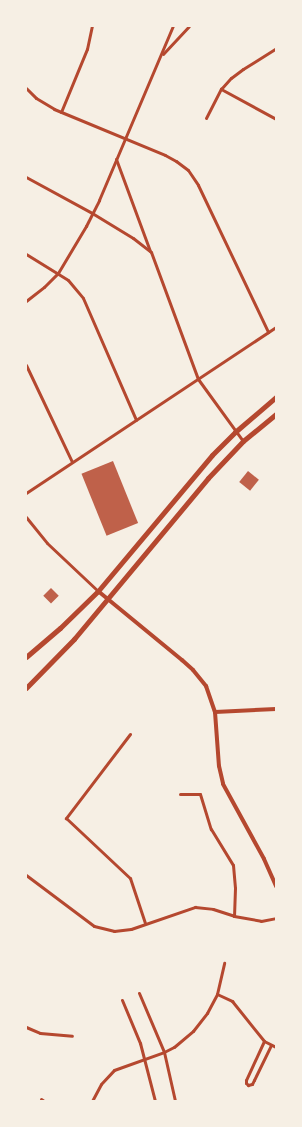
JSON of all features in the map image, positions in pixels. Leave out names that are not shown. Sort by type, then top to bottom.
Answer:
[{"type":"main road","points":[[26,656],[60,628],[98,591],[212,455],[235,432],[276,397]]},
{"type":"main road","points":[[26,688],[60,655],[208,478],[243,441],[276,414]]},
{"type":"street","points":[[62,112],[87,49],[92,26]]},
{"type":"street","points":[[26,301],[44,287],[58,273],[92,213],[162,55],[173,26]]},
{"type":"street","points":[[162,55],[189,26]]},
{"type":"street","points":[[206,118],[221,89],[243,69],[276,48]]},
{"type":"street","points":[[26,88],[36,98],[62,112],[176,161],[190,172],[198,184],[268,332]]},
{"type":"street","points":[[221,89],[276,119]]},
{"type":"street","points":[[116,159],[198,379],[243,441]]},
{"type":"street","points":[[26,177],[92,213],[133,238],[151,252]]},
{"type":"street","points":[[26,254],[58,273],[72,284],[83,298],[136,420]]},
{"type":"street","points":[[26,492],[276,327]]},
{"type":"street","points":[[26,365],[72,462]]},
{"type":"street","points":[[26,517],[46,544],[107,599],[193,670],[208,691],[216,712],[219,766],[223,784],[264,859],[276,886]]},
{"type":"street","points":[[216,712],[276,709]]},
{"type":"street","points":[[130,734],[66,818],[130,878],[146,923]]},
{"type":"street","points":[[180,794],[200,794],[211,829],[232,865],[235,888],[234,916]]},
{"type":"street","points":[[26,875],[94,926],[114,931],[131,929],[195,907],[213,909],[234,916],[261,921],[276,918]]},
{"type":"street","points":[[92,1101],[100,1084],[114,1070],[164,1052],[174,1047],[193,1031],[207,1013],[217,994],[224,963]]},
{"type":"street","points":[[139,993],[164,1052],[175,1101]]},
{"type":"street","points":[[217,994],[226,998],[238,1007],[264,1041],[276,1047]]},
{"type":"street","points":[[122,1000],[144,1059],[155,1101]]},
{"type":"street","points":[[26,1028],[40,1033],[72,1036]]},
{"type":"street","points":[[264,1041],[246,1080],[248,1085],[252,1084],[271,1045]]},
{"type":"street","points":[[40,1099],[44,1101]]},
{"type":"building","points":[[113,461],[138,523],[107,536],[81,474]]},
{"type":"building","points":[[248,471],[259,480],[250,491],[239,482]]},
{"type":"building","points":[[51,588],[59,596],[51,604],[43,596]]}]
